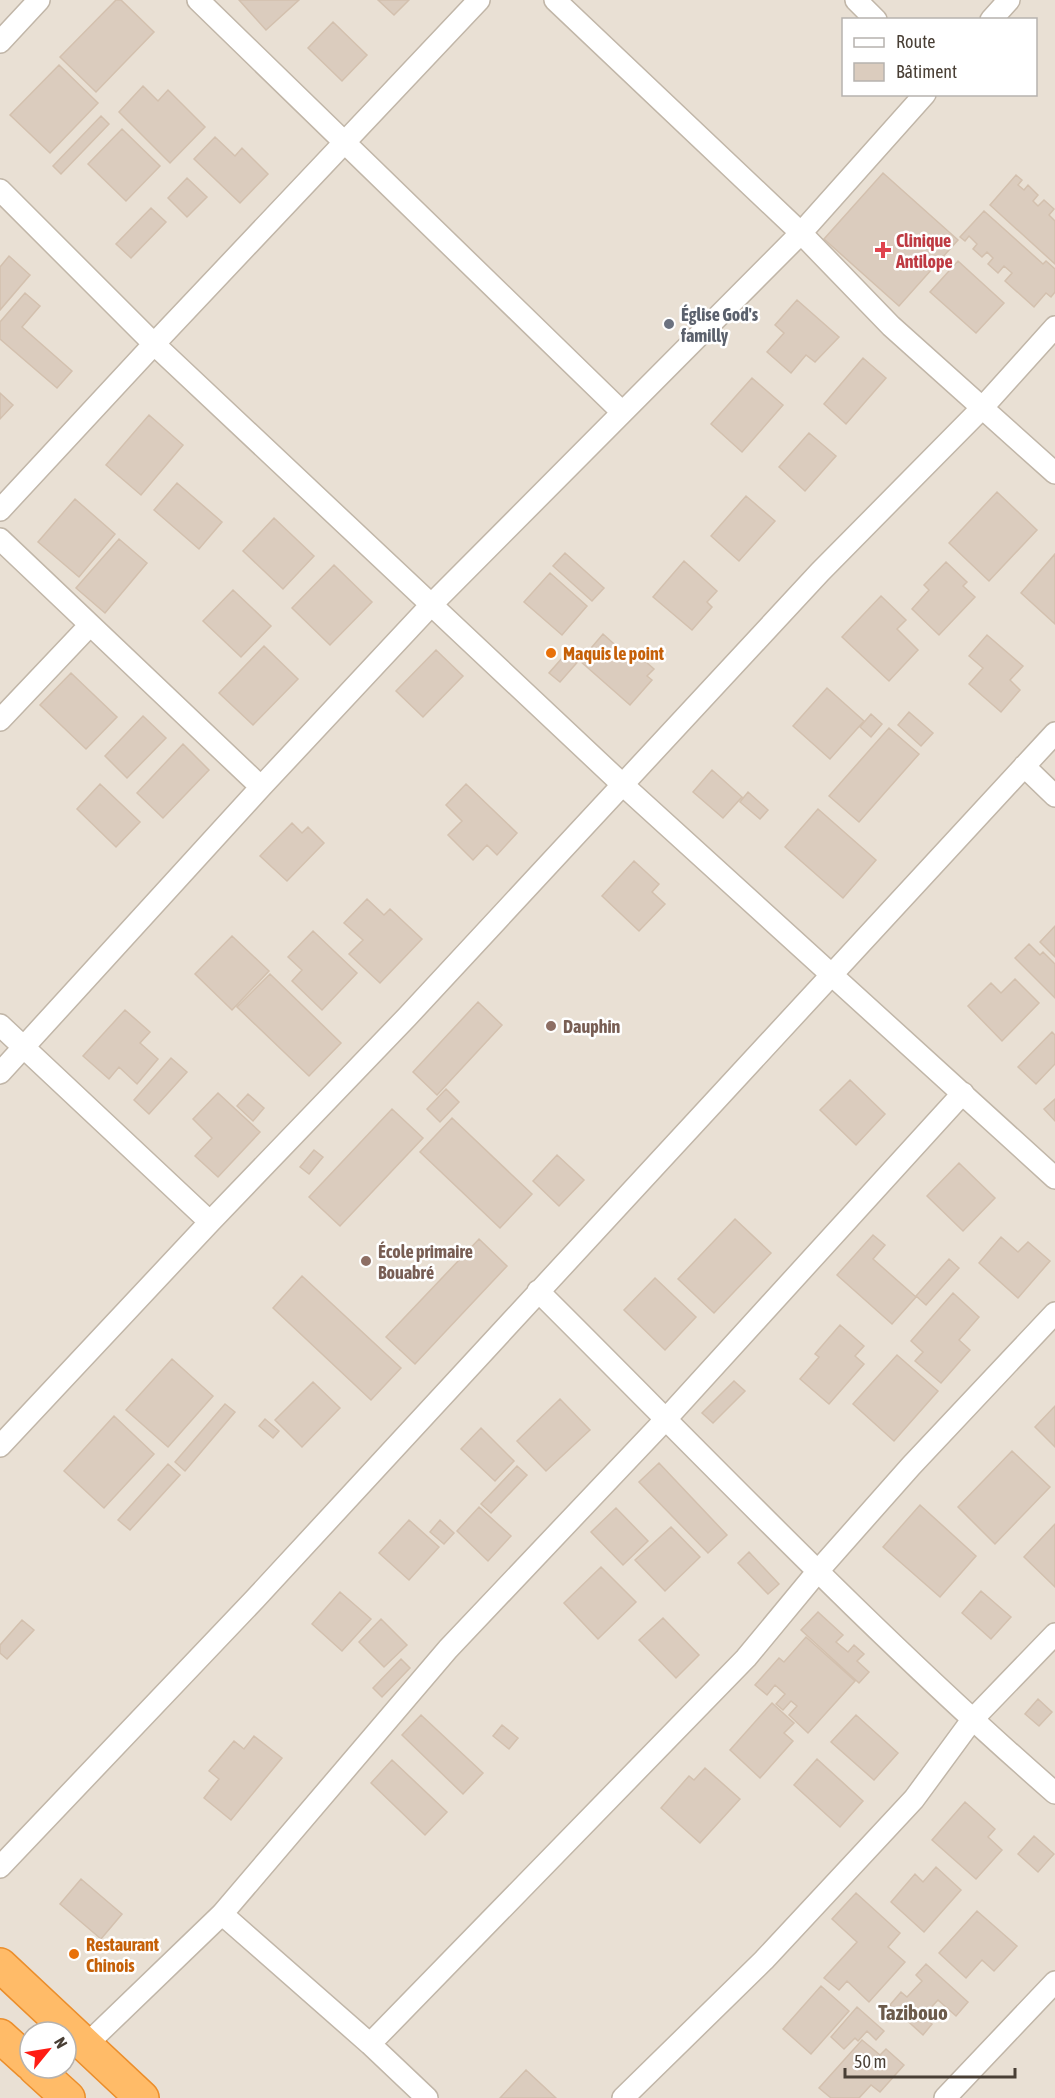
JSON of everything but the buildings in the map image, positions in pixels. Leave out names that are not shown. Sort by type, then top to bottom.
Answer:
[{"type":"highway","points":[[0,1965],[142,2098]]},
{"type":"highway","points":[[0,2036],[18,2052]]},
{"type":"highway","points":[[48,2080],[68,2098]]},
{"type":"street","points":[[0,42],[39,0]]},
{"type":"street","points":[[198,0],[622,412]]},
{"type":"street","points":[[0,510],[344,141],[479,0]]},
{"type":"street","points":[[555,0],[801,233],[891,326],[1055,473]]},
{"type":"street","points":[[856,0],[874,18]]},
{"type":"street","points":[[994,18],[1009,0]]},
{"type":"street","points":[[0,1073],[432,604],[801,233],[923,96]]},
{"type":"street","points":[[0,190],[154,344],[623,785],[1055,1178]]},
{"type":"street","points":[[0,1446],[406,1017],[820,572],[983,407],[1055,327]]},
{"type":"street","points":[[0,539],[261,787]]},
{"type":"street","points":[[0,720],[90,625]]},
{"type":"street","points":[[0,1867],[255,1599],[1055,733]]},
{"type":"street","points":[[1024,766],[1055,796]]},
{"type":"street","points":[[0,1025],[210,1222]]},
{"type":"street","points":[[86,2045],[222,1914],[448,1649],[666,1419],[963,1093]]},
{"type":"street","points":[[538,1291],[818,1571],[972,1720],[1055,1793]]},
{"type":"street","points":[[370,2044],[730,1674],[911,1466],[1055,1313]]},
{"type":"street","points":[[623,2098],[764,1960],[914,1799],[972,1720],[1055,1634]]},
{"type":"street","points":[[222,1914],[370,2044],[427,2098]]},
{"type":"street","points":[[945,2098],[1055,1982]]},
{"type":"shaded area","points":[[0,0],[1055,0],[1055,2098],[0,2098]]},
{"type":"place","name":"Clinique Antilope","points":[[883,250]]},
{"type":"place","name":"Église God's familly","points":[[669,324]]},
{"type":"place","name":"Maquis le point","points":[[551,653]]},
{"type":"place","name":"Dauphin","points":[[551,1026]]},
{"type":"place","name":"École primaire Bouabré","points":[[366,1261]]},
{"type":"place","name":"Restaurant Chinois","points":[[74,1954]]},
{"type":"district","name":"Tazibouo","points":[[913,2012]]}]
